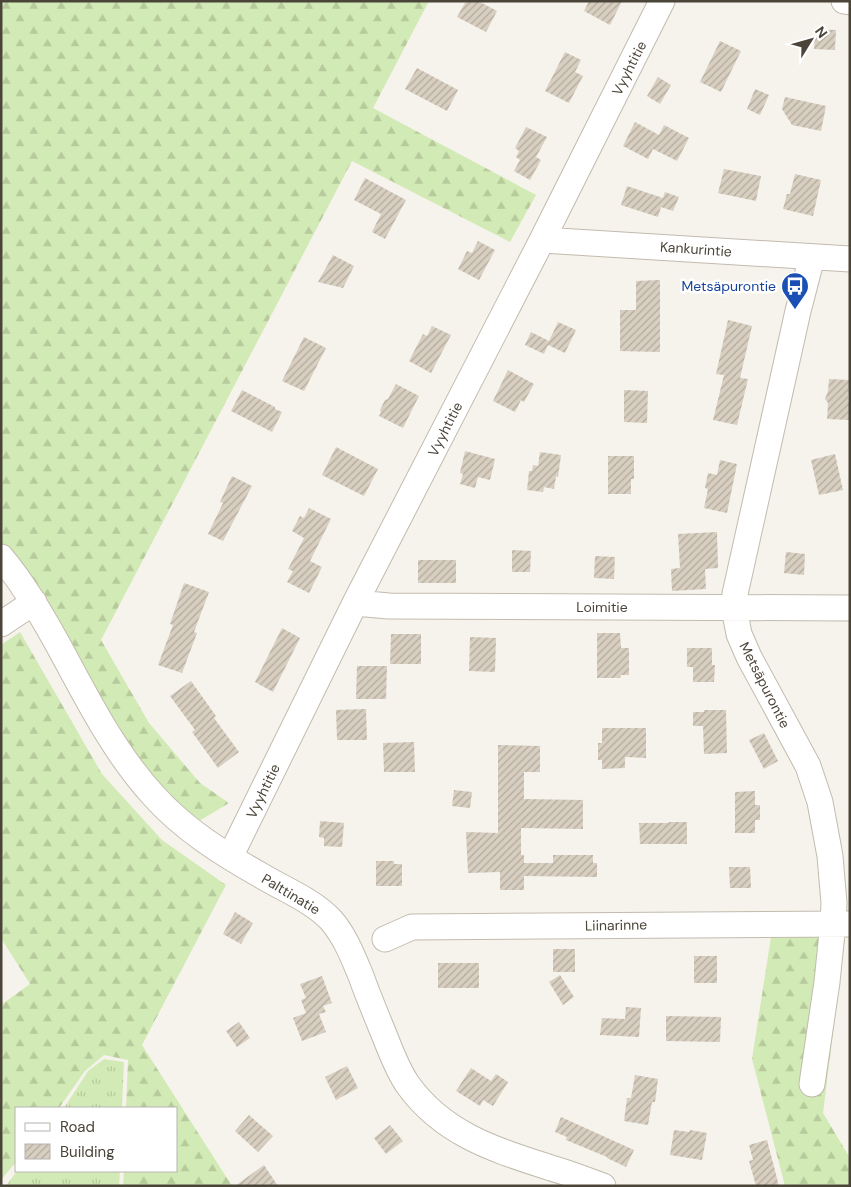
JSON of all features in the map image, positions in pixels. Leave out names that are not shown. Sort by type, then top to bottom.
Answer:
[{"type":"street","name":"Vyyhtitie","points":[[230,857],[355,603],[542,240],[662,1]]},
{"type":"street","points":[[844,1],[850,2]]},
{"type":"street","name":"Kankurintie","points":[[542,240],[850,259]]},
{"type":"street","name":"Metsäpurontie","points":[[812,257],[798,311],[737,584],[734,608],[739,634],[749,657],[808,766],[820,802],[830,856],[834,903],[841,923],[827,982],[812,1084]]},
{"type":"street","name":"Palttinatie","points":[[1,557],[11,568],[34,602],[121,755],[152,794],[176,819],[202,838],[263,877],[304,899],[318,908],[332,921],[352,956],[388,1045],[406,1082],[427,1108],[463,1134],[489,1146],[603,1186]]},
{"type":"street","points":[[1,624],[34,602]]},
{"type":"street","name":"Loimitie","points":[[355,603],[390,606],[850,608]]},
{"type":"street","name":"Liinarinne","points":[[385,939],[412,927],[841,923]]},
{"type":"green space","points":[[1,1],[429,1],[373,108],[536,195],[510,242],[352,161],[101,640],[149,723],[200,783],[229,803],[199,821],[158,790],[127,751],[20,566],[1,543]]},
{"type":"green space","points":[[20,632],[102,774],[162,840],[226,885],[142,1045],[232,1186],[123,1186],[124,1172],[178,1172],[178,1107],[126,1107],[128,1060],[104,1055],[85,1071],[60,1107],[15,1107],[15,1163],[1,1180],[1,1005],[30,984],[1,938],[1,645]]},
{"type":"green space","points":[[771,937],[845,937],[823,1113],[850,1158],[850,1186],[785,1186],[752,1059]]},
{"type":"green space","points":[[104,1059],[124,1062],[122,1107],[65,1107],[88,1071]]},
{"type":"green space","points":[[16,1172],[120,1172],[119,1186],[6,1186]]},
{"type":"building","points":[[466,1],[478,1],[497,11],[486,32],[457,17]]},
{"type":"building","points":[[589,1],[622,1],[610,25],[584,11]]},
{"type":"building","points":[[815,29],[836,30],[835,50],[814,49]]},
{"type":"building","points":[[720,41],[741,51],[721,92],[700,82]]},
{"type":"building","points":[[565,52],[581,60],[575,72],[583,76],[569,103],[545,91]]},
{"type":"building","points":[[417,68],[458,90],[447,111],[405,89]]},
{"type":"building","points":[[658,77],[671,85],[660,104],[647,96]]},
{"type":"building","points":[[755,89],[769,95],[760,115],[747,109]]},
{"type":"building","points":[[785,97],[826,106],[821,131],[792,125],[782,109]]},
{"type":"building","points":[[635,122],[659,135],[664,125],[689,138],[677,161],[653,149],[648,159],[623,146]]},
{"type":"building","points":[[526,127],[547,137],[536,157],[541,160],[530,180],[514,171],[520,160],[516,157],[519,151],[515,148]]},
{"type":"building","points":[[724,169],[761,176],[756,201],[718,193]]},
{"type":"building","points":[[795,174],[821,180],[813,216],[783,209],[787,194],[790,194]]},
{"type":"building","points":[[365,178],[406,200],[385,239],[372,232],[381,214],[354,200]]},
{"type":"building","points":[[627,186],[663,198],[665,192],[679,197],[673,211],[661,207],[658,217],[621,205]]},
{"type":"building","points":[[478,241],[495,250],[479,280],[458,269],[467,251],[472,253]]},
{"type":"building","points":[[333,255],[354,266],[343,288],[318,282]]},
{"type":"building","points":[[660,280],[660,352],[620,351],[620,310],[636,310],[636,281]]},
{"type":"building","points":[[728,320],[752,326],[740,378],[748,379],[737,425],[713,420],[724,375],[716,374]]},
{"type":"building","points":[[558,322],[576,330],[565,353],[548,345],[544,354],[525,345],[531,332],[549,341]]},
{"type":"building","points":[[432,326],[451,335],[431,373],[409,361],[423,334],[427,336]]},
{"type":"building","points":[[304,337],[326,348],[304,391],[282,381]]},
{"type":"building","points":[[508,370],[534,384],[524,402],[521,400],[515,412],[493,401]]},
{"type":"building","points":[[829,379],[849,380],[848,402],[850,403],[850,420],[827,419],[828,403],[825,399]]},
{"type":"building","points":[[396,384],[419,396],[403,428],[379,416],[385,400],[388,399]]},
{"type":"building","points":[[242,390],[282,412],[272,432],[231,411]]},
{"type":"building","points":[[624,390],[648,391],[647,423],[624,422]]},
{"type":"building","points":[[336,447],[378,469],[364,496],[322,475]]},
{"type":"building","points":[[465,451],[495,459],[490,480],[478,477],[475,488],[460,484],[463,474],[460,473]]},
{"type":"building","points":[[540,452],[561,455],[554,489],[544,487],[543,492],[527,490],[529,471],[532,471],[533,465],[538,466]]},
{"type":"building","points":[[835,454],[843,490],[819,495],[811,460]]},
{"type":"building","points":[[608,456],[634,456],[634,479],[631,479],[631,494],[608,494]]},
{"type":"building","points":[[720,460],[737,464],[727,513],[704,508],[708,489],[705,488],[708,473],[717,475]]},
{"type":"building","points":[[232,476],[252,486],[223,541],[208,534],[223,503],[220,502]]},
{"type":"building","points":[[309,508],[331,519],[310,561],[322,567],[309,593],[287,582],[293,571],[288,569],[304,538],[292,531],[300,516],[304,518]]},
{"type":"building","points":[[717,532],[718,568],[705,569],[706,589],[672,591],[671,569],[680,568],[678,534]]},
{"type":"building","points":[[512,550],[531,551],[530,572],[512,572]]},
{"type":"building","points":[[786,552],[805,554],[804,575],[784,573]]},
{"type":"building","points":[[595,556],[615,557],[614,579],[594,578]]},
{"type":"building","points":[[418,560],[456,560],[456,583],[418,583]]},
{"type":"building","points":[[184,583],[209,592],[194,632],[197,633],[182,673],[158,665],[173,625],[170,624]]},
{"type":"building","points":[[282,628],[300,638],[273,692],[255,682]]},
{"type":"building","points":[[597,633],[620,633],[621,648],[629,648],[629,675],[621,675],[620,678],[597,678]]},
{"type":"building","points":[[391,634],[421,634],[421,664],[390,664]]},
{"type":"building","points":[[470,637],[496,638],[495,672],[469,671]]},
{"type":"building","points":[[687,648],[712,648],[712,665],[715,665],[714,682],[693,682],[693,667],[687,667]]},
{"type":"building","points":[[357,666],[387,666],[386,699],[356,699]]},
{"type":"building","points":[[191,681],[216,716],[214,718],[239,752],[218,768],[192,732],[195,730],[170,696]]},
{"type":"building","points":[[366,709],[367,740],[337,740],[336,710]]},
{"type":"building","points":[[704,710],[726,710],[727,753],[704,754],[703,726],[693,726],[693,712],[704,712]]},
{"type":"building","points":[[602,728],[646,728],[646,758],[625,757],[625,768],[602,769],[602,760],[598,760],[598,743],[602,743]]},
{"type":"building","points":[[764,733],[778,761],[764,769],[749,740]]},
{"type":"building","points":[[414,742],[415,772],[384,772],[383,743]]},
{"type":"building","points":[[498,745],[540,746],[540,772],[524,772],[524,799],[583,800],[583,829],[521,828],[521,855],[524,855],[524,863],[553,863],[553,855],[593,855],[593,863],[597,863],[597,877],[524,876],[524,890],[500,890],[500,872],[468,873],[466,832],[498,833]]},
{"type":"building","points":[[454,790],[472,792],[470,808],[452,806]]},
{"type":"building","points":[[755,791],[755,805],[760,805],[760,820],[755,820],[755,833],[735,833],[735,792]]},
{"type":"building","points":[[320,821],[344,823],[342,847],[324,846],[324,838],[319,837]]},
{"type":"building","points":[[687,822],[687,844],[640,844],[639,823]]},
{"type":"building","points":[[376,861],[394,861],[394,864],[402,864],[402,886],[376,886]]},
{"type":"building","points":[[729,867],[750,867],[751,888],[730,888]]},
{"type":"building","points":[[235,912],[253,923],[241,944],[223,934]]},
{"type":"building","points":[[553,949],[575,949],[575,972],[553,972]]},
{"type":"building","points":[[694,956],[717,956],[717,983],[694,983]]},
{"type":"building","points":[[438,963],[479,963],[479,988],[438,988]]},
{"type":"building","points":[[560,975],[574,997],[563,1005],[549,982]]},
{"type":"building","points":[[322,976],[332,1003],[323,1006],[326,1012],[319,1014],[326,1032],[302,1041],[293,1018],[306,1013],[301,1000],[306,998],[300,984]]},
{"type":"building","points":[[626,1007],[641,1008],[639,1037],[600,1035],[602,1018],[625,1019]]},
{"type":"building","points":[[666,1016],[721,1017],[720,1042],[666,1041]]},
{"type":"building","points":[[239,1022],[250,1038],[237,1047],[226,1031]]},
{"type":"building","points":[[347,1066],[358,1088],[336,1100],[325,1077]]},
{"type":"building","points":[[471,1068],[491,1081],[496,1074],[508,1082],[493,1106],[483,1100],[480,1106],[456,1091]]},
{"type":"building","points":[[635,1075],[658,1079],[655,1102],[652,1102],[648,1125],[624,1121],[627,1098],[631,1098]]},
{"type":"building","points":[[249,1115],[273,1136],[258,1152],[235,1131]]},
{"type":"building","points":[[561,1117],[634,1150],[626,1167],[566,1140],[567,1137],[555,1132]]},
{"type":"building","points":[[390,1125],[403,1141],[386,1154],[374,1138]]},
{"type":"building","points":[[674,1130],[707,1133],[702,1160],[670,1155]]},
{"type":"building","points":[[767,1140],[779,1186],[756,1186],[749,1161],[753,1160],[749,1145]]},
{"type":"building","points":[[264,1165],[278,1186],[235,1186]]},
{"type":"place","name":"Metsäpurontie","points":[[795,310]]}]
